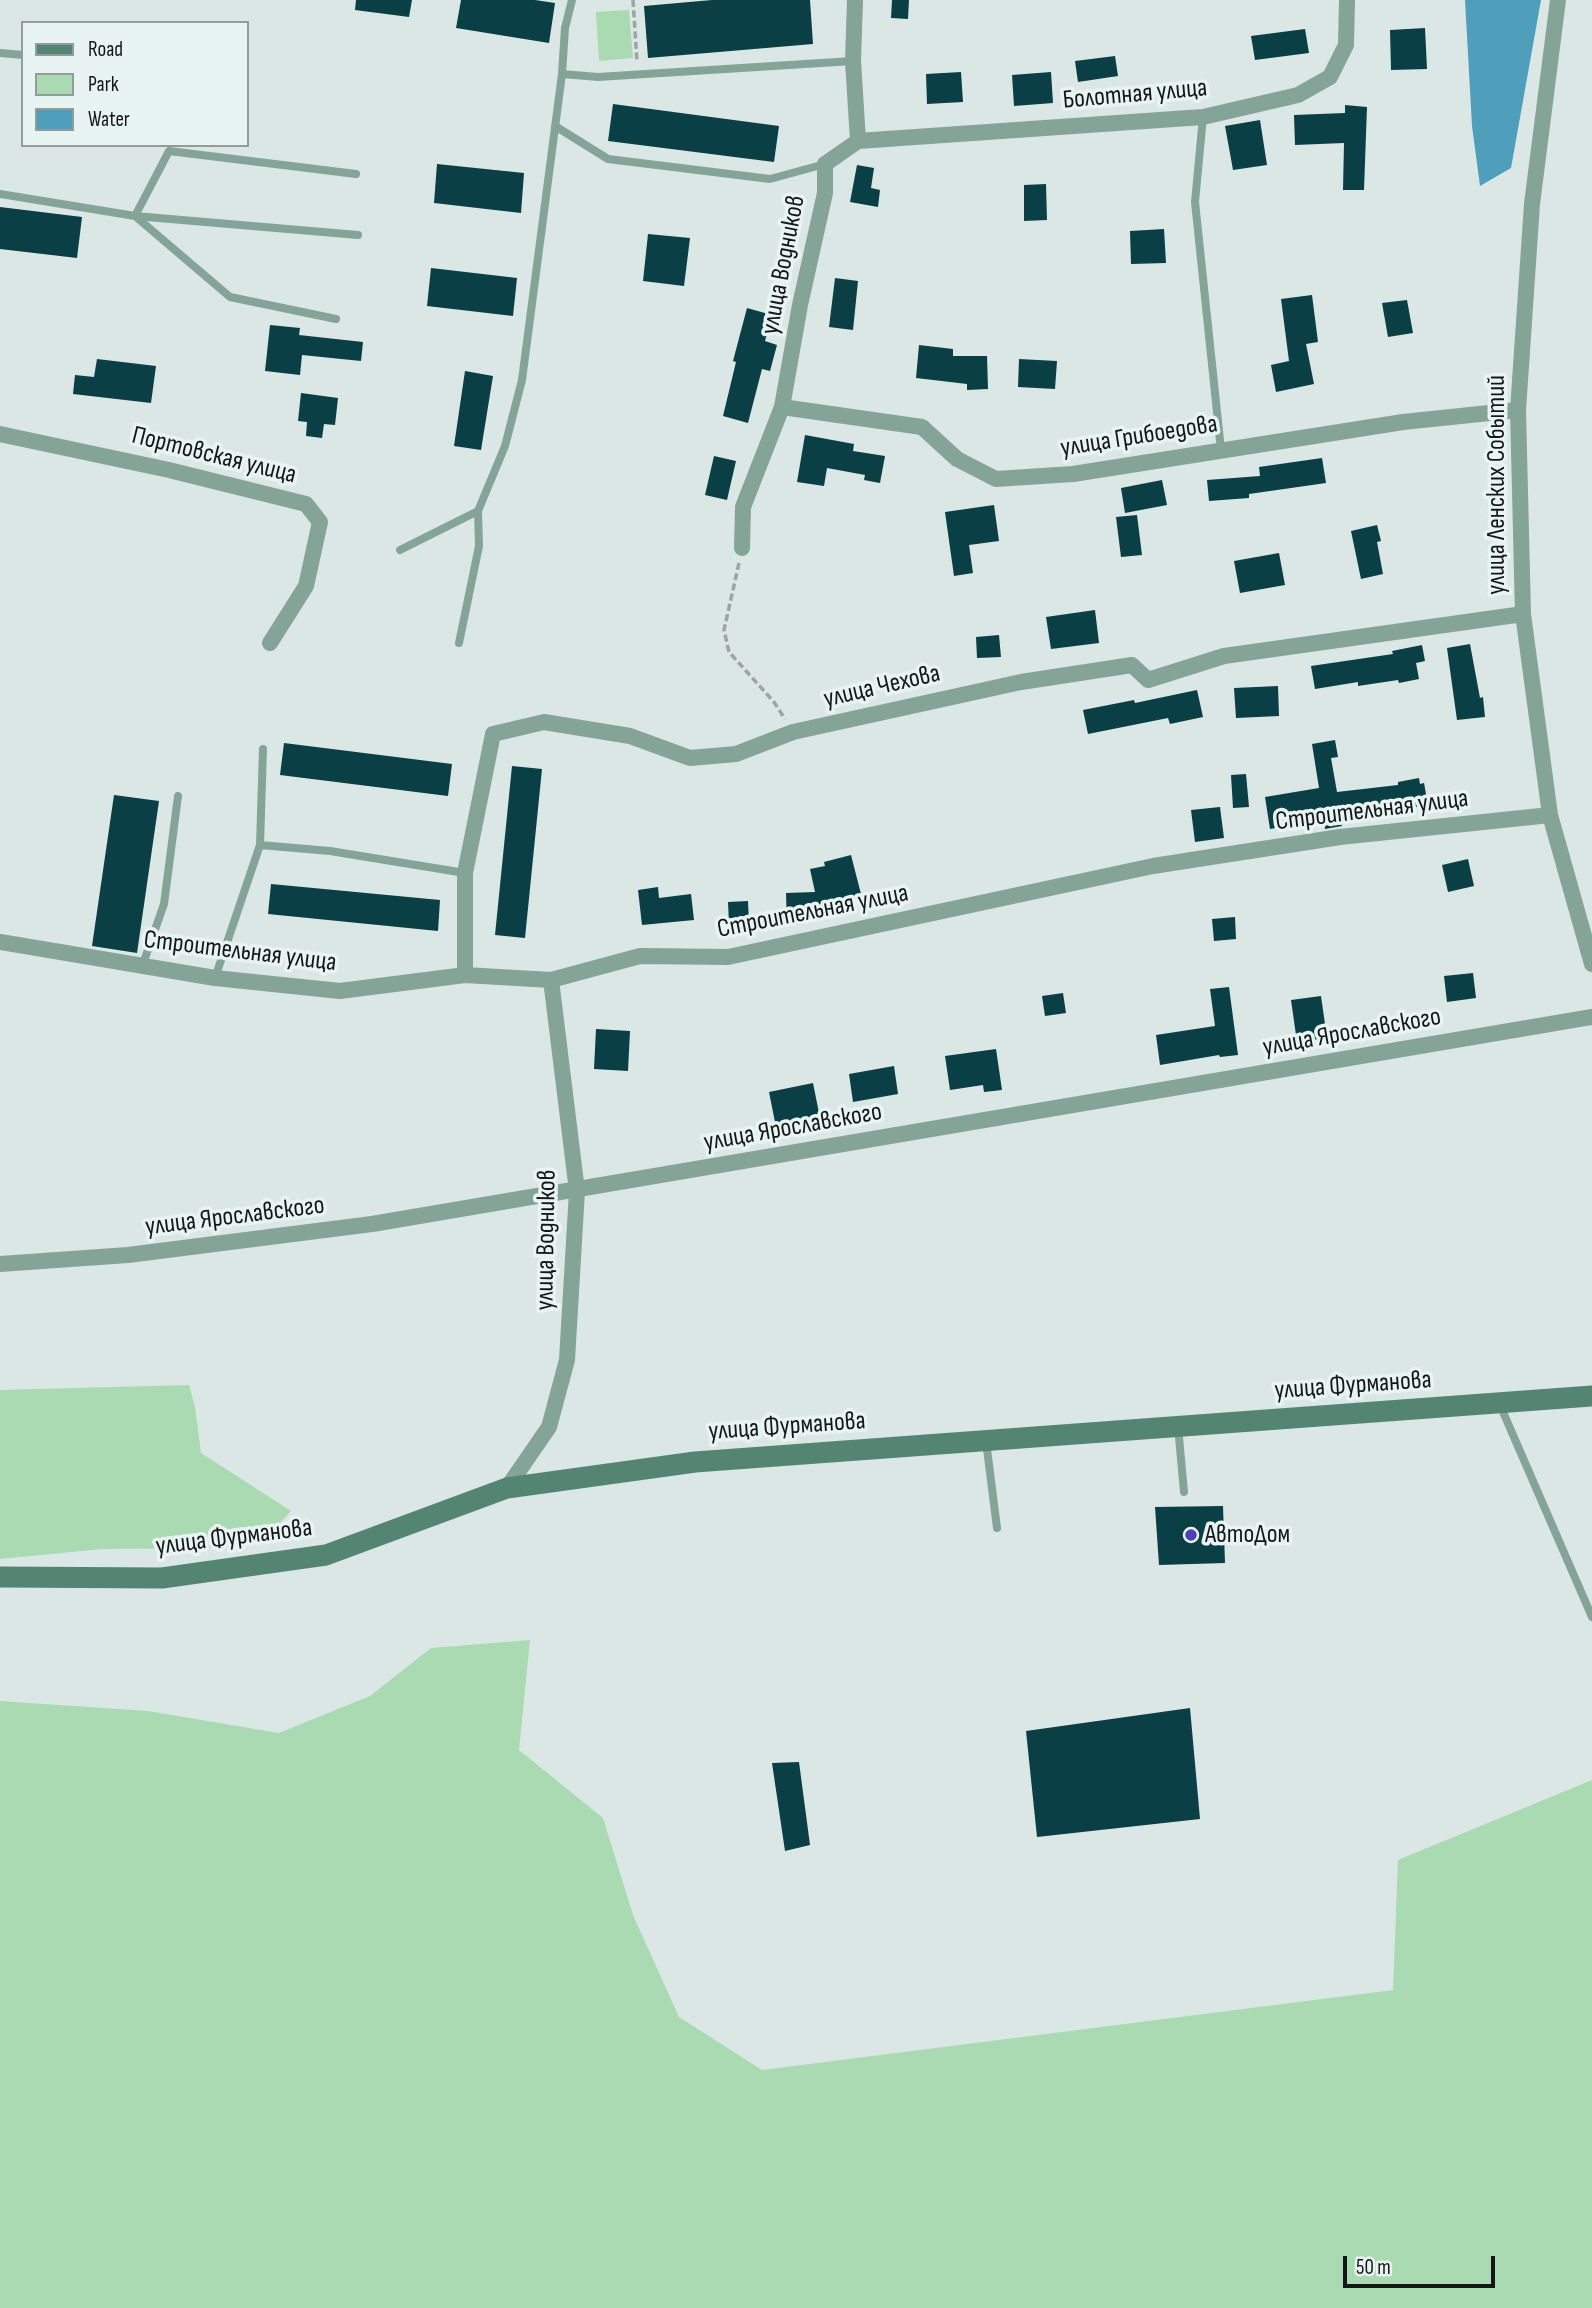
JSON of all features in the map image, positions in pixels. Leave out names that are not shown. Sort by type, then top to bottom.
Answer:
[{"type":"main road","name":"улица Фурманова","points":[[0,1577],[162,1578],[326,1555],[507,1488],[695,1462],[1592,1396]]},
{"type":"street","points":[[855,0],[853,61],[858,141]]},
{"type":"street","name":"Болотная улица","points":[[858,141],[1203,117],[1298,95],[1330,77],[1346,45],[1347,0]]},
{"type":"street","name":"улица Ленских Событий","points":[[1558,0],[1532,204],[1518,410],[1522,614],[1550,815],[1592,964]]},
{"type":"street","name":"улица Водников","points":[[742,548],[743,507],[782,407],[800,305],[825,193],[825,164],[858,141]]},
{"type":"street","name":"улица Грибоедова","points":[[782,407],[922,427],[957,459],[996,479],[1073,474],[1403,422],[1518,410]]},
{"type":"street","name":"Портовская улица","points":[[0,434],[169,470],[306,504],[320,522],[306,586],[270,643]]},
{"type":"street","name":"улица Чехова","points":[[465,975],[465,873],[493,734],[544,722],[630,736],[690,758],[736,754],[793,732],[958,695],[1089,670],[1132,666],[1149,680],[1224,656],[1522,614]]},
{"type":"street","name":"Строительная улица","points":[[0,942],[215,978],[340,991],[465,975],[551,980],[640,956],[728,957],[1153,866],[1340,837],[1550,815]]},
{"type":"street","name":"улица Водников","points":[[507,1488],[549,1427],[568,1360],[577,1191],[551,980]]},
{"type":"street","name":"улица Ярославского","points":[[0,1264],[128,1255],[372,1224],[1592,1017]]},
{"type":"lane","points":[[459,643],[479,546],[478,511],[505,446],[522,380],[562,74],[565,28],[572,0]]},
{"type":"lane","points":[[0,53],[21,55]]},
{"type":"lane","points":[[562,74],[598,77],[853,61]]},
{"type":"lane","points":[[1203,117],[1195,202],[1221,450]]},
{"type":"lane","points":[[555,126],[608,159],[770,179],[825,164]]},
{"type":"lane","points":[[135,216],[168,148],[356,174]]},
{"type":"lane","points":[[0,194],[135,216],[358,235]]},
{"type":"lane","points":[[135,216],[230,297],[336,319]]},
{"type":"lane","points":[[400,550],[478,511]]},
{"type":"lane","points":[[215,978],[260,845],[263,749]]},
{"type":"lane","points":[[144,964],[164,904],[178,796]]},
{"type":"lane","points":[[260,845],[330,851],[465,873]]},
{"type":"lane","points":[[1499,1403],[1592,1617]]},
{"type":"lane","points":[[1178,1426],[1184,1492]]},
{"type":"lane","points":[[986,1440],[997,1528]]},
{"type":"path","points":[[633,0],[638,75]]},
{"type":"path","points":[[742,548],[724,631],[729,652],[774,702],[793,732]]},
{"type":"green space","points":[[629,10],[633,58],[599,61],[596,12]]},
{"type":"green space","points":[[189,1385],[201,1453],[291,1511],[265,1540],[224,1548],[102,1549],[0,1559],[0,1390]]},
{"type":"green space","points":[[530,1640],[519,1750],[603,1818],[633,1915],[679,2017],[762,2070],[1393,1990],[1398,1860],[1592,1780],[1592,2308],[0,2308],[0,1701],[148,1711],[279,1733],[370,1696],[431,1648]]},
{"type":"water","points":[[1465,0],[1541,0],[1511,168],[1480,186],[1472,126]]},
{"type":"building","points":[[356,0],[412,0],[409,17],[355,10]]},
{"type":"building","points":[[461,0],[535,0],[555,3],[549,43],[456,28]]},
{"type":"building","points":[[712,0],[810,0],[813,44],[648,58],[644,6]]},
{"type":"building","points":[[892,0],[909,0],[908,19],[891,18]]},
{"type":"building","points":[[1425,28],[1427,69],[1391,70],[1390,30]]},
{"type":"building","points":[[1305,29],[1309,53],[1255,60],[1251,36]]},
{"type":"building","points":[[1115,56],[1118,76],[1078,82],[1075,61]]},
{"type":"building","points":[[961,72],[963,102],[927,104],[926,74]]},
{"type":"building","points":[[1051,72],[1053,103],[1014,106],[1012,75]]},
{"type":"building","points":[[613,104],[779,126],[774,162],[608,141]]},
{"type":"building","points":[[1345,105],[1367,107],[1364,190],[1343,190],[1344,143],[1295,145],[1294,115],[1345,113]]},
{"type":"building","points":[[1260,120],[1267,165],[1233,170],[1225,126]]},
{"type":"building","points":[[437,164],[524,173],[521,213],[434,203]]},
{"type":"building","points":[[857,165],[874,168],[871,188],[880,190],[878,207],[850,202]]},
{"type":"building","points":[[1046,184],[1047,220],[1024,221],[1024,185]]},
{"type":"building","points":[[0,207],[82,217],[77,258],[0,249]]},
{"type":"building","points":[[1164,229],[1166,263],[1131,264],[1130,231]]},
{"type":"building","points":[[648,234],[690,238],[684,286],[643,281]]},
{"type":"building","points":[[431,268],[517,278],[513,316],[427,306]]},
{"type":"building","points":[[835,278],[858,281],[853,330],[829,327]]},
{"type":"building","points":[[1312,295],[1318,342],[1306,344],[1314,384],[1276,392],[1271,365],[1289,361],[1281,299]]},
{"type":"building","points":[[1407,300],[1413,333],[1388,337],[1382,303]]},
{"type":"building","points":[[747,308],[772,315],[765,341],[777,345],[770,371],[762,369],[748,423],[723,416],[736,362],[733,361]]},
{"type":"building","points":[[270,325],[300,328],[299,335],[363,342],[361,361],[302,355],[300,375],[265,371]]},
{"type":"building","points":[[919,345],[953,349],[953,356],[987,356],[988,389],[967,390],[967,384],[916,378]]},
{"type":"building","points":[[97,359],[156,366],[151,403],[73,394],[75,375],[94,377]]},
{"type":"building","points":[[1019,359],[1057,361],[1055,389],[1018,387]]},
{"type":"building","points":[[465,371],[493,376],[481,450],[454,446]]},
{"type":"building","points":[[301,393],[338,398],[335,425],[324,424],[322,438],[306,436],[307,422],[298,421]]},
{"type":"building","points":[[805,435],[854,444],[853,451],[885,456],[880,483],[864,480],[865,475],[827,468],[824,486],[797,482]]},
{"type":"building","points":[[714,456],[736,461],[727,500],[705,495]]},
{"type":"building","points":[[1322,458],[1326,483],[1249,494],[1249,498],[1209,501],[1207,480],[1260,476],[1259,467]]},
{"type":"building","points":[[1162,480],[1167,505],[1125,513],[1121,488]]},
{"type":"building","points":[[994,505],[999,541],[969,545],[973,573],[954,576],[945,512]]},
{"type":"building","points":[[1137,515],[1142,555],[1121,557],[1116,517]]},
{"type":"building","points":[[1377,525],[1383,574],[1361,579],[1351,531]]},
{"type":"building","points":[[1279,553],[1285,585],[1240,593],[1234,561]]},
{"type":"building","points":[[1095,610],[1099,643],[1051,649],[1046,617]]},
{"type":"building","points":[[999,635],[1001,657],[977,658],[976,637]]},
{"type":"building","points":[[1470,644],[1485,717],[1457,720],[1447,648]]},
{"type":"building","points":[[1422,645],[1425,661],[1416,663],[1419,679],[1358,686],[1358,682],[1315,689],[1311,666],[1393,654],[1392,651]]},
{"type":"building","points":[[1278,686],[1279,716],[1236,718],[1234,688]]},
{"type":"building","points":[[1197,690],[1203,717],[1170,724],[1168,718],[1088,734],[1083,710]]},
{"type":"building","points":[[1335,740],[1338,757],[1331,758],[1337,792],[1398,785],[1398,782],[1419,778],[1420,784],[1424,783],[1428,805],[1340,814],[1342,826],[1325,829],[1324,820],[1270,829],[1265,797],[1319,788],[1312,744]]},
{"type":"building","points":[[284,743],[452,764],[448,796],[280,775]]},
{"type":"building","points":[[512,766],[542,769],[525,938],[495,935]]},
{"type":"building","points":[[1246,774],[1249,807],[1233,808],[1231,775]]},
{"type":"building","points":[[114,795],[159,801],[137,953],[92,946]]},
{"type":"building","points":[[1220,807],[1224,838],[1195,842],[1191,810]]},
{"type":"building","points":[[851,855],[862,898],[803,912],[803,924],[787,925],[786,893],[815,892],[810,869],[825,866],[824,862]]},
{"type":"building","points":[[1468,859],[1474,886],[1448,892],[1442,865]]},
{"type":"building","points":[[271,884],[440,900],[438,931],[268,914]]},
{"type":"building","points":[[658,887],[659,898],[691,894],[694,920],[642,925],[638,890]]},
{"type":"building","points":[[748,901],[749,924],[729,924],[728,902]]},
{"type":"building","points":[[1235,917],[1236,939],[1214,941],[1212,919]]},
{"type":"building","points":[[1473,973],[1476,998],[1447,1002],[1444,976]]},
{"type":"building","points":[[1229,987],[1238,1055],[1219,1055],[1160,1065],[1156,1035],[1215,1026],[1210,989]]},
{"type":"building","points":[[1063,993],[1066,1013],[1045,1016],[1042,996]]},
{"type":"building","points":[[1321,996],[1327,1038],[1297,1042],[1291,1000]]},
{"type":"building","points":[[596,1029],[630,1031],[628,1071],[594,1069]]},
{"type":"building","points":[[996,1049],[1002,1090],[984,1092],[983,1085],[950,1090],[945,1056]]},
{"type":"building","points":[[894,1066],[898,1094],[853,1102],[849,1074]]},
{"type":"building","points":[[813,1083],[820,1118],[776,1127],[769,1092]]},
{"type":"building","name":"АвтоДом","points":[[1223,1506],[1225,1563],[1159,1565],[1155,1507]]},
{"type":"building","points":[[1190,1708],[1200,1819],[1037,1837],[1026,1731]]},
{"type":"building","points":[[799,1762],[810,1845],[785,1851],[772,1763]]},
{"type":"place","name":"АвтоДом","points":[[1191,1535]]}]
